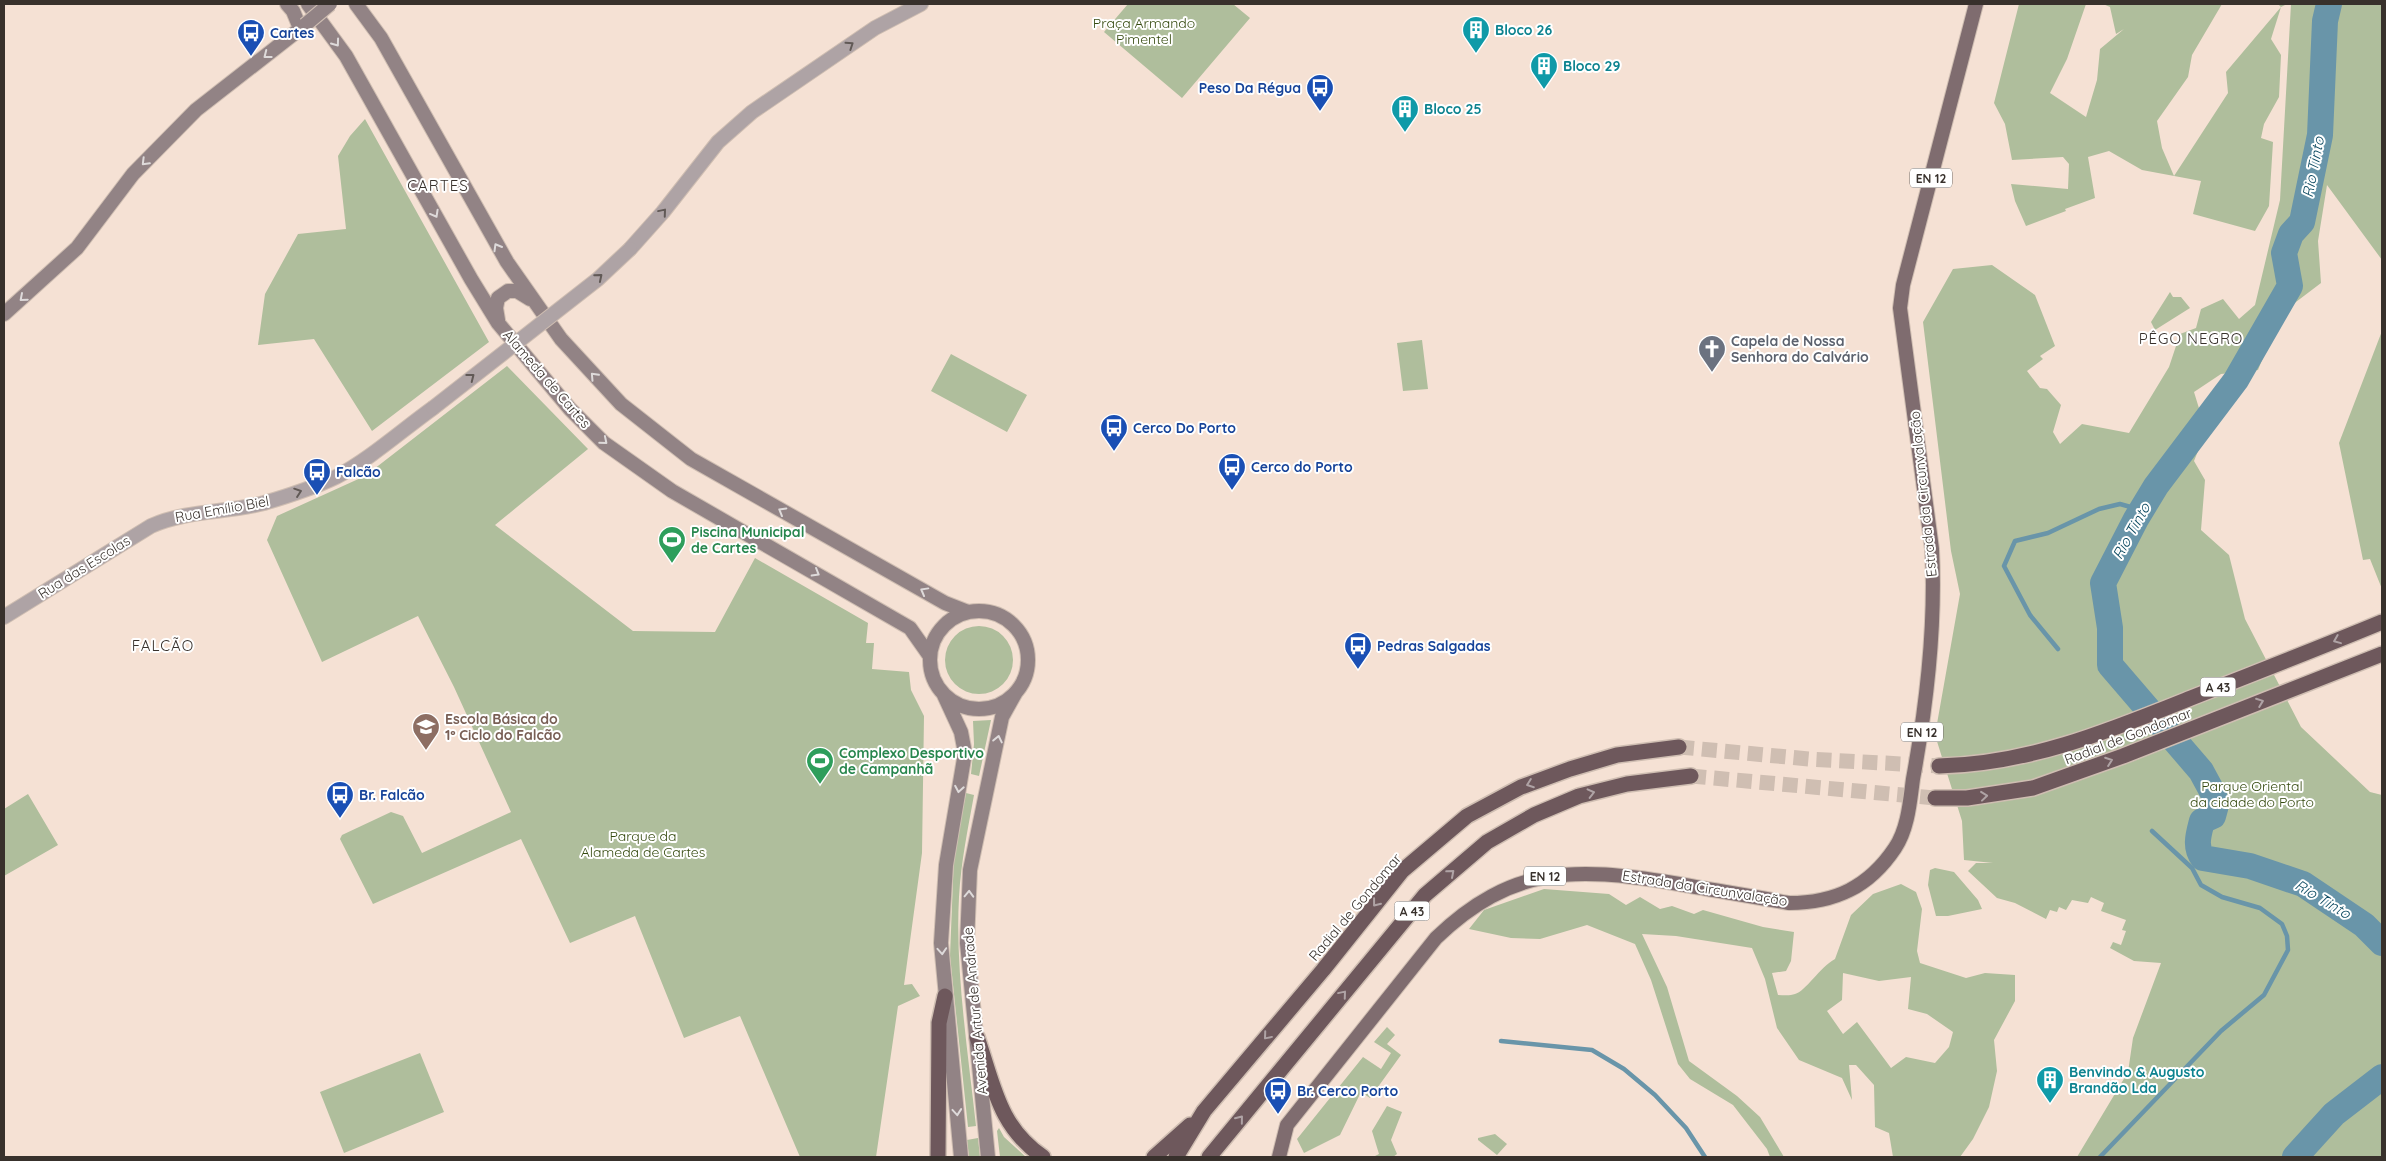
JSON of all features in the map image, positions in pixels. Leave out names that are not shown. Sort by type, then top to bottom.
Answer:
[{"type":"highway","name":"Radial de Gondomar","points":[[1939,766],[1993,762],[2053,750],[2112,730],[2382,622]]},
{"type":"highway","name":"Radial de Gondomar","points":[[1936,798],[2000,795],[2033,788],[2382,654]]},
{"type":"highway","name":"Radial de Gondomar","points":[[1176,1157],[1204,1111],[1324,970],[1402,871],[1467,816],[1521,787],[1570,769],[1618,755],[1679,747]]},
{"type":"highway","name":"A 43","points":[[1209,1157],[1425,895],[1487,842],[1534,815],[1580,796],[1627,784],[1691,776]]},
{"type":"highway","points":[[938,1157],[939,1022],[945,996]]},
{"type":"highway","points":[[977,1037],[995,1096],[1004,1116],[1029,1148],[1043,1157]]},
{"type":"highway","points":[[1154,1157],[1204,1111]]},
{"type":"main road","points":[[287,4],[302,26]]},
{"type":"main road","name":"Alameda de Cartes","points":[[308,4],[346,56],[471,279],[498,323],[570,409],[604,442],[672,491],[910,628],[930,655]]},
{"type":"main road","points":[[4,314],[77,248],[132,174],[196,110],[330,4]]},
{"type":"main road","points":[[356,4],[381,38],[497,247],[561,340],[621,404],[691,459],[945,603],[968,612]]},
{"type":"main road","name":"Estrada da Circunvalação","points":[[1279,1157],[1287,1125],[1436,938],[1456,919],[1478,903],[1503,890],[1554,874],[1588,872],[1620,874],[1790,902],[1826,900],[1844,894],[1863,882],[1881,867],[1897,846],[1906,823],[1924,716],[1932,619],[1933,570],[1900,308],[1903,284],[1976,4]]},
{"type":"main road","points":[[498,323],[496,308],[498,298],[508,291],[517,290],[534,302]]},
{"type":"main road","points":[[981,610],[995,613],[1007,619],[1018,630],[1026,644],[1028,659],[1022,684],[1016,692],[1003,702],[988,708],[971,708],[956,703],[943,693],[935,682],[930,669],[933,640],[942,627],[953,617],[968,612],[981,610]]},
{"type":"main road","name":"Avenida Artur de Andrade","points":[[988,1157],[967,943],[970,870],[1002,717],[1016,692]]},
{"type":"main road","name":"Avenida Artur de Andrade","points":[[943,693],[961,732],[965,753],[946,866],[941,943],[961,1157]]},
{"type":"street","name":"Rua Emílio Biel","points":[[165,520],[262,503],[316,486],[356,464],[433,408],[598,279],[630,249],[663,212],[718,142],[752,112],[875,28],[921,4]]},
{"type":"street","name":"Rua das Escolas","points":[[4,617],[151,526],[165,520]]},
{"type":"green space","name":"Praça Armando Pimentel","points":[[1128,4],[1233,4],[1250,18],[1182,98],[1104,32]]},
{"type":"green space","points":[[2019,4],[2086,4],[2067,59],[2050,93],[2086,117],[2097,80],[2100,49],[2124,29],[2116,34],[2110,7],[2103,4],[2222,4],[2192,55],[2188,77],[2157,121],[2162,148],[2174,176],[2142,170],[2109,151],[2088,157],[2095,198],[2026,226],[2015,201],[2011,184],[2068,189],[2069,164],[2063,157],[2012,160],[2005,124],[1994,103]]},
{"type":"green space","name":"Parque Oriental da cidade do Porto","points":[[2291,4],[2382,4],[2382,260],[2327,185],[2318,241],[2321,283],[2292,305],[2276,325],[2258,370],[2221,374],[2194,392],[2206,431],[2194,461],[2205,480],[2201,530],[2229,555],[2245,619],[2301,727],[2370,792],[2382,795],[2382,1157],[2077,1157],[2128,1072],[2133,1038],[2161,963],[2134,961],[2110,948],[2113,942],[2121,945],[2126,931],[2122,930],[2126,920],[2101,911],[2104,903],[2091,897],[2088,903],[2072,900],[2066,910],[2059,907],[2057,912],[2050,910],[2046,919],[2015,903],[1997,898],[1968,871],[1976,863],[1993,863],[1964,860],[1962,821],[1935,735],[1960,594],[1951,551],[1923,322],[1953,269],[1992,265],[2035,295],[2055,346],[2040,356],[2043,359],[2027,371],[2040,388],[2047,389],[2061,405],[2053,432],[2060,444],[2082,424],[2129,433],[2169,367],[2180,334],[2196,328],[2201,309],[2223,299],[2239,319],[2255,305],[2280,200]]},
{"type":"green space","points":[[2281,7],[2271,39],[2281,55],[2279,97],[2264,124],[2261,138],[2273,142],[2269,206],[2255,231],[2193,214],[2201,181],[2174,176],[2228,93],[2226,72]]},
{"type":"green space","points":[[365,119],[489,342],[372,431],[314,339],[258,345],[265,294],[298,234],[346,229],[338,156],[350,136]]},
{"type":"green space","points":[[2170,292],[2173,297],[2181,297],[2190,308],[2155,330],[2151,322]]},
{"type":"green space","points":[[2382,331],[2382,589],[2370,559],[2363,560],[2339,443]]},
{"type":"green space","points":[[1422,340],[1428,389],[1403,391],[1397,343]]},
{"type":"green space","points":[[951,354],[1027,395],[1007,432],[931,391]]},
{"type":"green space","name":"Parque da Alameda de Cartes","points":[[507,366],[588,449],[495,525],[633,631],[715,632],[755,558],[868,623],[866,643],[874,643],[872,669],[909,672],[911,690],[924,716],[922,853],[904,985],[912,984],[920,996],[898,1006],[876,1157],[800,1157],[740,1016],[684,1038],[635,916],[570,943],[521,839],[373,904],[340,839],[342,835],[391,812],[403,816],[422,853],[511,812],[454,687],[418,616],[322,662],[267,540],[277,516],[365,476]]},
{"type":"green space","points":[[986,626],[998,632],[1007,641],[1013,653],[1011,673],[1003,684],[986,694],[972,694],[955,684],[947,673],[945,653],[955,636],[966,628]]},
{"type":"green space","points":[[991,720],[979,776],[971,774],[974,744],[973,721]]},
{"type":"green space","points":[[966,793],[974,795],[961,871],[958,925],[963,1011],[976,1126],[968,1127],[950,956],[954,855]]},
{"type":"green space","points":[[28,794],[58,845],[4,876],[4,809]]},
{"type":"green space","points":[[1935,868],[1954,872],[1978,900],[1982,909],[1948,916],[1936,916],[1928,885],[1930,870]]},
{"type":"green space","points":[[1901,884],[1916,892],[1922,909],[1917,951],[1920,963],[1966,978],[1985,973],[2015,975],[2015,1001],[1994,1040],[1997,1071],[1989,1107],[1973,1139],[1960,1157],[1893,1157],[1889,1133],[1875,1127],[1874,1085],[1856,1065],[1849,1065],[1852,1100],[1842,1078],[1799,1060],[1777,1028],[1765,979],[1752,948],[1676,936],[1642,934],[1667,987],[1689,1061],[1737,1096],[1760,1117],[1784,1157],[1770,1157],[1767,1149],[1733,1105],[1690,1079],[1678,1064],[1651,980],[1635,944],[1587,925],[1540,939],[1511,938],[1469,929],[1484,910],[1544,889],[1609,894],[1626,905],[1640,897],[1660,909],[1672,906],[1694,914],[1703,910],[1763,927],[1794,932],[1791,961],[1786,971],[1772,973],[1778,995],[1793,995],[1799,992],[1835,959],[1851,915],[1873,894]],"holes":[[[1843,973],[1879,981],[1911,977],[1908,1009],[1927,1014],[1953,1032],[1949,1047],[1935,1063],[1906,1057],[1891,1068],[1857,1022],[1843,1034],[1827,1011],[1842,1000]]]},
{"type":"green space","points":[[1387,1027],[1395,1035],[1387,1044],[1401,1055],[1370,1098],[1361,1092],[1340,1135],[1304,1153],[1297,1139],[1363,1057],[1381,1069],[1391,1053],[1374,1042]]},
{"type":"green space","points":[[420,1053],[444,1112],[344,1153],[320,1092]]},
{"type":"green space","points":[[1387,1106],[1402,1112],[1391,1140],[1397,1154],[1393,1157],[1373,1157],[1379,1154],[1372,1131]]},
{"type":"green space","points":[[999,1128],[1004,1137],[1026,1157],[1000,1157],[997,1131]]},
{"type":"green space","points":[[1495,1134],[1507,1144],[1497,1155],[1478,1140],[1478,1138]]},
{"type":"green space","points":[[978,1138],[980,1157],[969,1157],[967,1140]]},
{"type":"waterway","name":"Rio Tinto","points":[[2329,4],[2325,21],[2320,135],[2302,222],[2291,234],[2284,253],[2290,286],[2236,380],[2156,486],[2136,519],[2103,583],[2110,628],[2110,665],[2201,771],[2214,795],[2216,805],[2213,816],[2202,821],[2199,835],[2198,845],[2203,858],[2250,866],[2303,884],[2364,925],[2382,943]]},
{"type":"waterway","points":[[2058,649],[2030,615],[2004,566],[2015,541],[2048,533],[2099,509],[2120,504],[2141,510]]},
{"type":"waterway","points":[[2100,1157],[2221,1031],[2264,995],[2288,950],[2287,936],[2282,924],[2260,908],[2222,897],[2201,885],[2192,868],[2152,831]]},
{"type":"waterway","points":[[1501,1041],[1592,1050],[1624,1069],[1655,1095],[1686,1128],[1705,1157]]},
{"type":"waterway","name":"Rio Tinto","points":[[2295,1157],[2334,1114],[2382,1077]]},
{"type":"tunnel","points":[[1679,747],[1809,759],[1939,766]]},
{"type":"tunnel","points":[[1691,776],[1935,798]]},
{"type":"place","name":"Bloco 26","points":[[1476,54]]},
{"type":"place","name":"Cartes","points":[[251,57]]},
{"type":"place","name":"Bloco 29","points":[[1544,90]]},
{"type":"place","name":"Peso Da Régua","points":[[1320,112]]},
{"type":"place","name":"Bloco 25","points":[[1405,133]]},
{"type":"place","name":"Capela de Nossa Senhora do Calvário","points":[[1712,373]]},
{"type":"place","name":"Cerco Do Porto","points":[[1114,452]]},
{"type":"place","name":"Cerco do Porto","points":[[1232,491]]},
{"type":"place","name":"Falcão","points":[[317,496]]},
{"type":"place","name":"Piscina Municipal de Cartes","points":[[672,564]]},
{"type":"place","name":"Pedras Salgadas","points":[[1358,670]]},
{"type":"place","name":"Escola Básica do 1º Ciclo do Falcão","points":[[426,751]]},
{"type":"place","name":"Complexo Desportivo de Campanhã","points":[[820,785]]},
{"type":"place","name":"Br. Falcão","points":[[340,819]]},
{"type":"place","name":"Benvindo & Augusto Brandão Lda","points":[[2050,1104]]},
{"type":"place","name":"Br. Cerco Porto","points":[[1278,1115]]},
{"type":"district","name":"CARTES","points":[[438,185]]},
{"type":"district","name":"PÊGO NEGRO","points":[[2191,338]]},
{"type":"district","name":"FALCÃO","points":[[163,645]]}]
